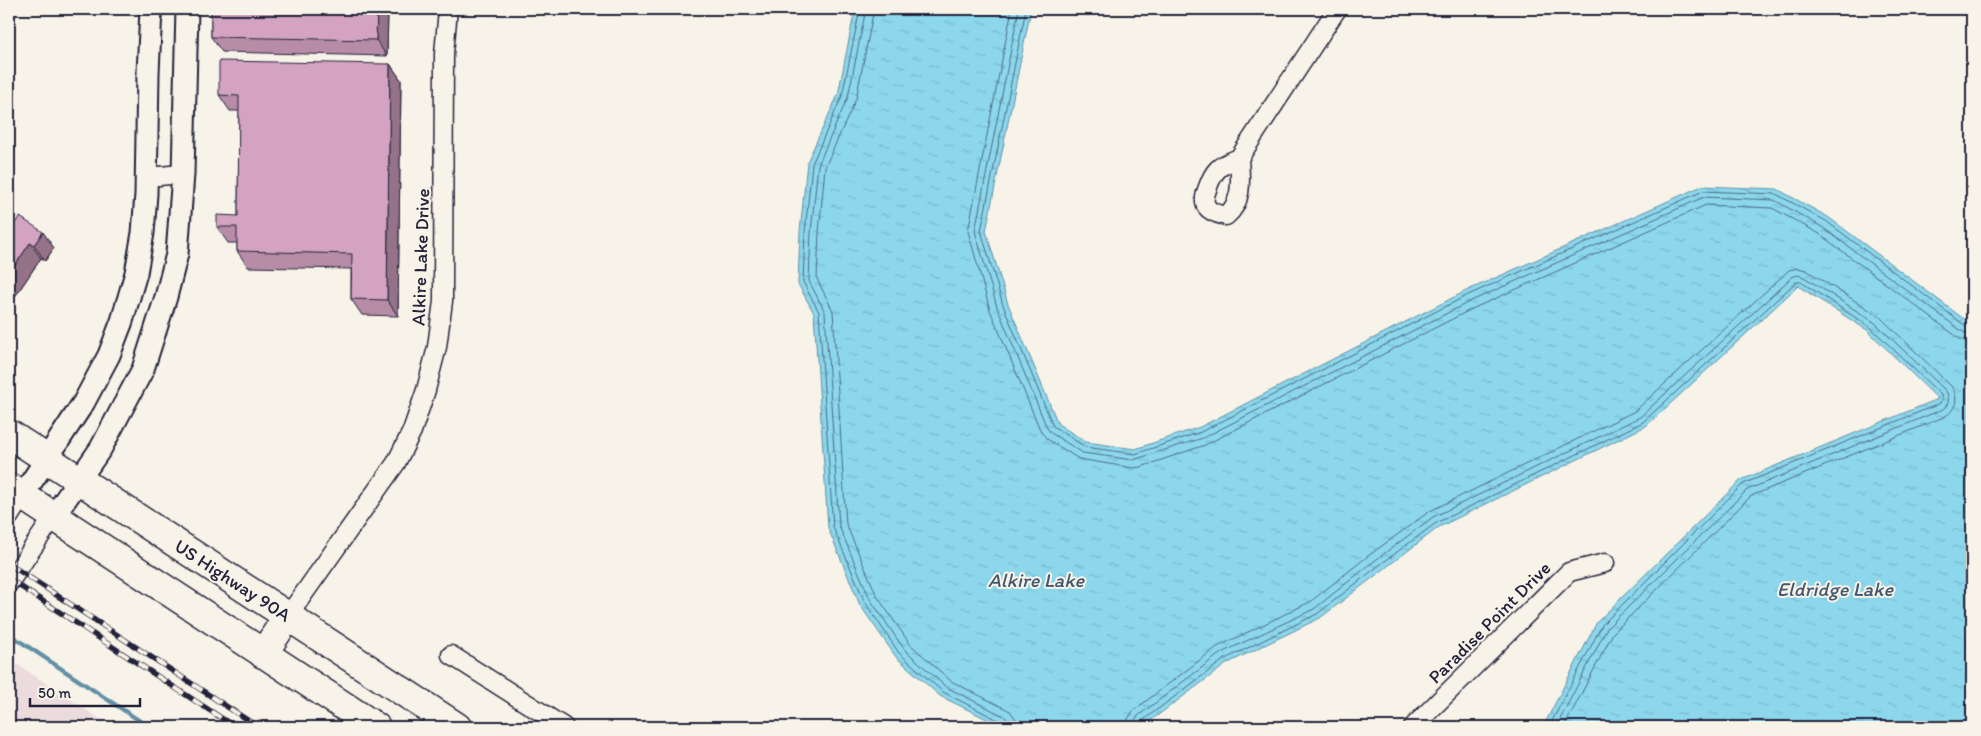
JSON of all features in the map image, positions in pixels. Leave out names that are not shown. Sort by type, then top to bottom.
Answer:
[{"type":"main road","name":"US Highway 90A","points":[[9,434],[457,727]]},
{"type":"main road","points":[[13,500],[54,516],[376,727]]},
{"type":"main road","points":[[263,654],[288,616]]},
{"type":"street","points":[[13,500],[47,458],[84,402],[109,355],[122,322],[136,273],[143,233],[151,9]]},
{"type":"street","points":[[9,583],[101,448],[143,369],[166,298],[176,254],[183,174],[187,9]]},
{"type":"street","name":"Alkire Lake Drive","points":[[288,616],[396,463],[412,431],[426,390],[436,347],[443,301],[444,54],[448,9]]},
{"type":"street","points":[[1239,158],[1338,9]]},
{"type":"street","points":[[146,177],[183,174]]},
{"type":"street","name":"Paradise Point Drive","points":[[1413,727],[1569,572],[1604,563]]},
{"type":"street","points":[[451,655],[564,727]]},
{"type":"shaded area","points":[[9,659],[112,727],[9,727]]},
{"type":"water","name":"Alkire Lake","points":[[855,9],[1031,9],[986,231],[1008,304],[1058,424],[1086,442],[1135,449],[1200,427],[1466,291],[1702,186],[1777,189],[1828,217],[1972,325],[1972,727],[1543,727],[1597,622],[1741,480],[1938,399],[1867,330],[1798,286],[1646,426],[1439,527],[1320,618],[1228,663],[1142,727],[1003,727],[940,696],[896,657],[860,605],[828,528],[814,313],[798,284],[800,232],[807,162],[838,95]]},
{"type":"building","points":[[211,9],[377,9],[376,40],[211,37]]},
{"type":"building","points":[[219,61],[390,64],[387,300],[351,299],[352,254],[237,251],[237,227],[217,227],[217,215],[238,216],[239,96],[219,95]]},
{"type":"building","points":[[9,216],[17,222],[20,217],[43,232],[34,245],[30,243],[9,274]]},
{"type":"waterway","points":[[9,634],[149,727]]},
{"type":"railway","points":[[9,564],[258,727]]},
{"type":"railway","points":[[9,579],[235,727]]},
{"type":"water label","name":"Eldridge Lake","points":[[1835,589]]}]
